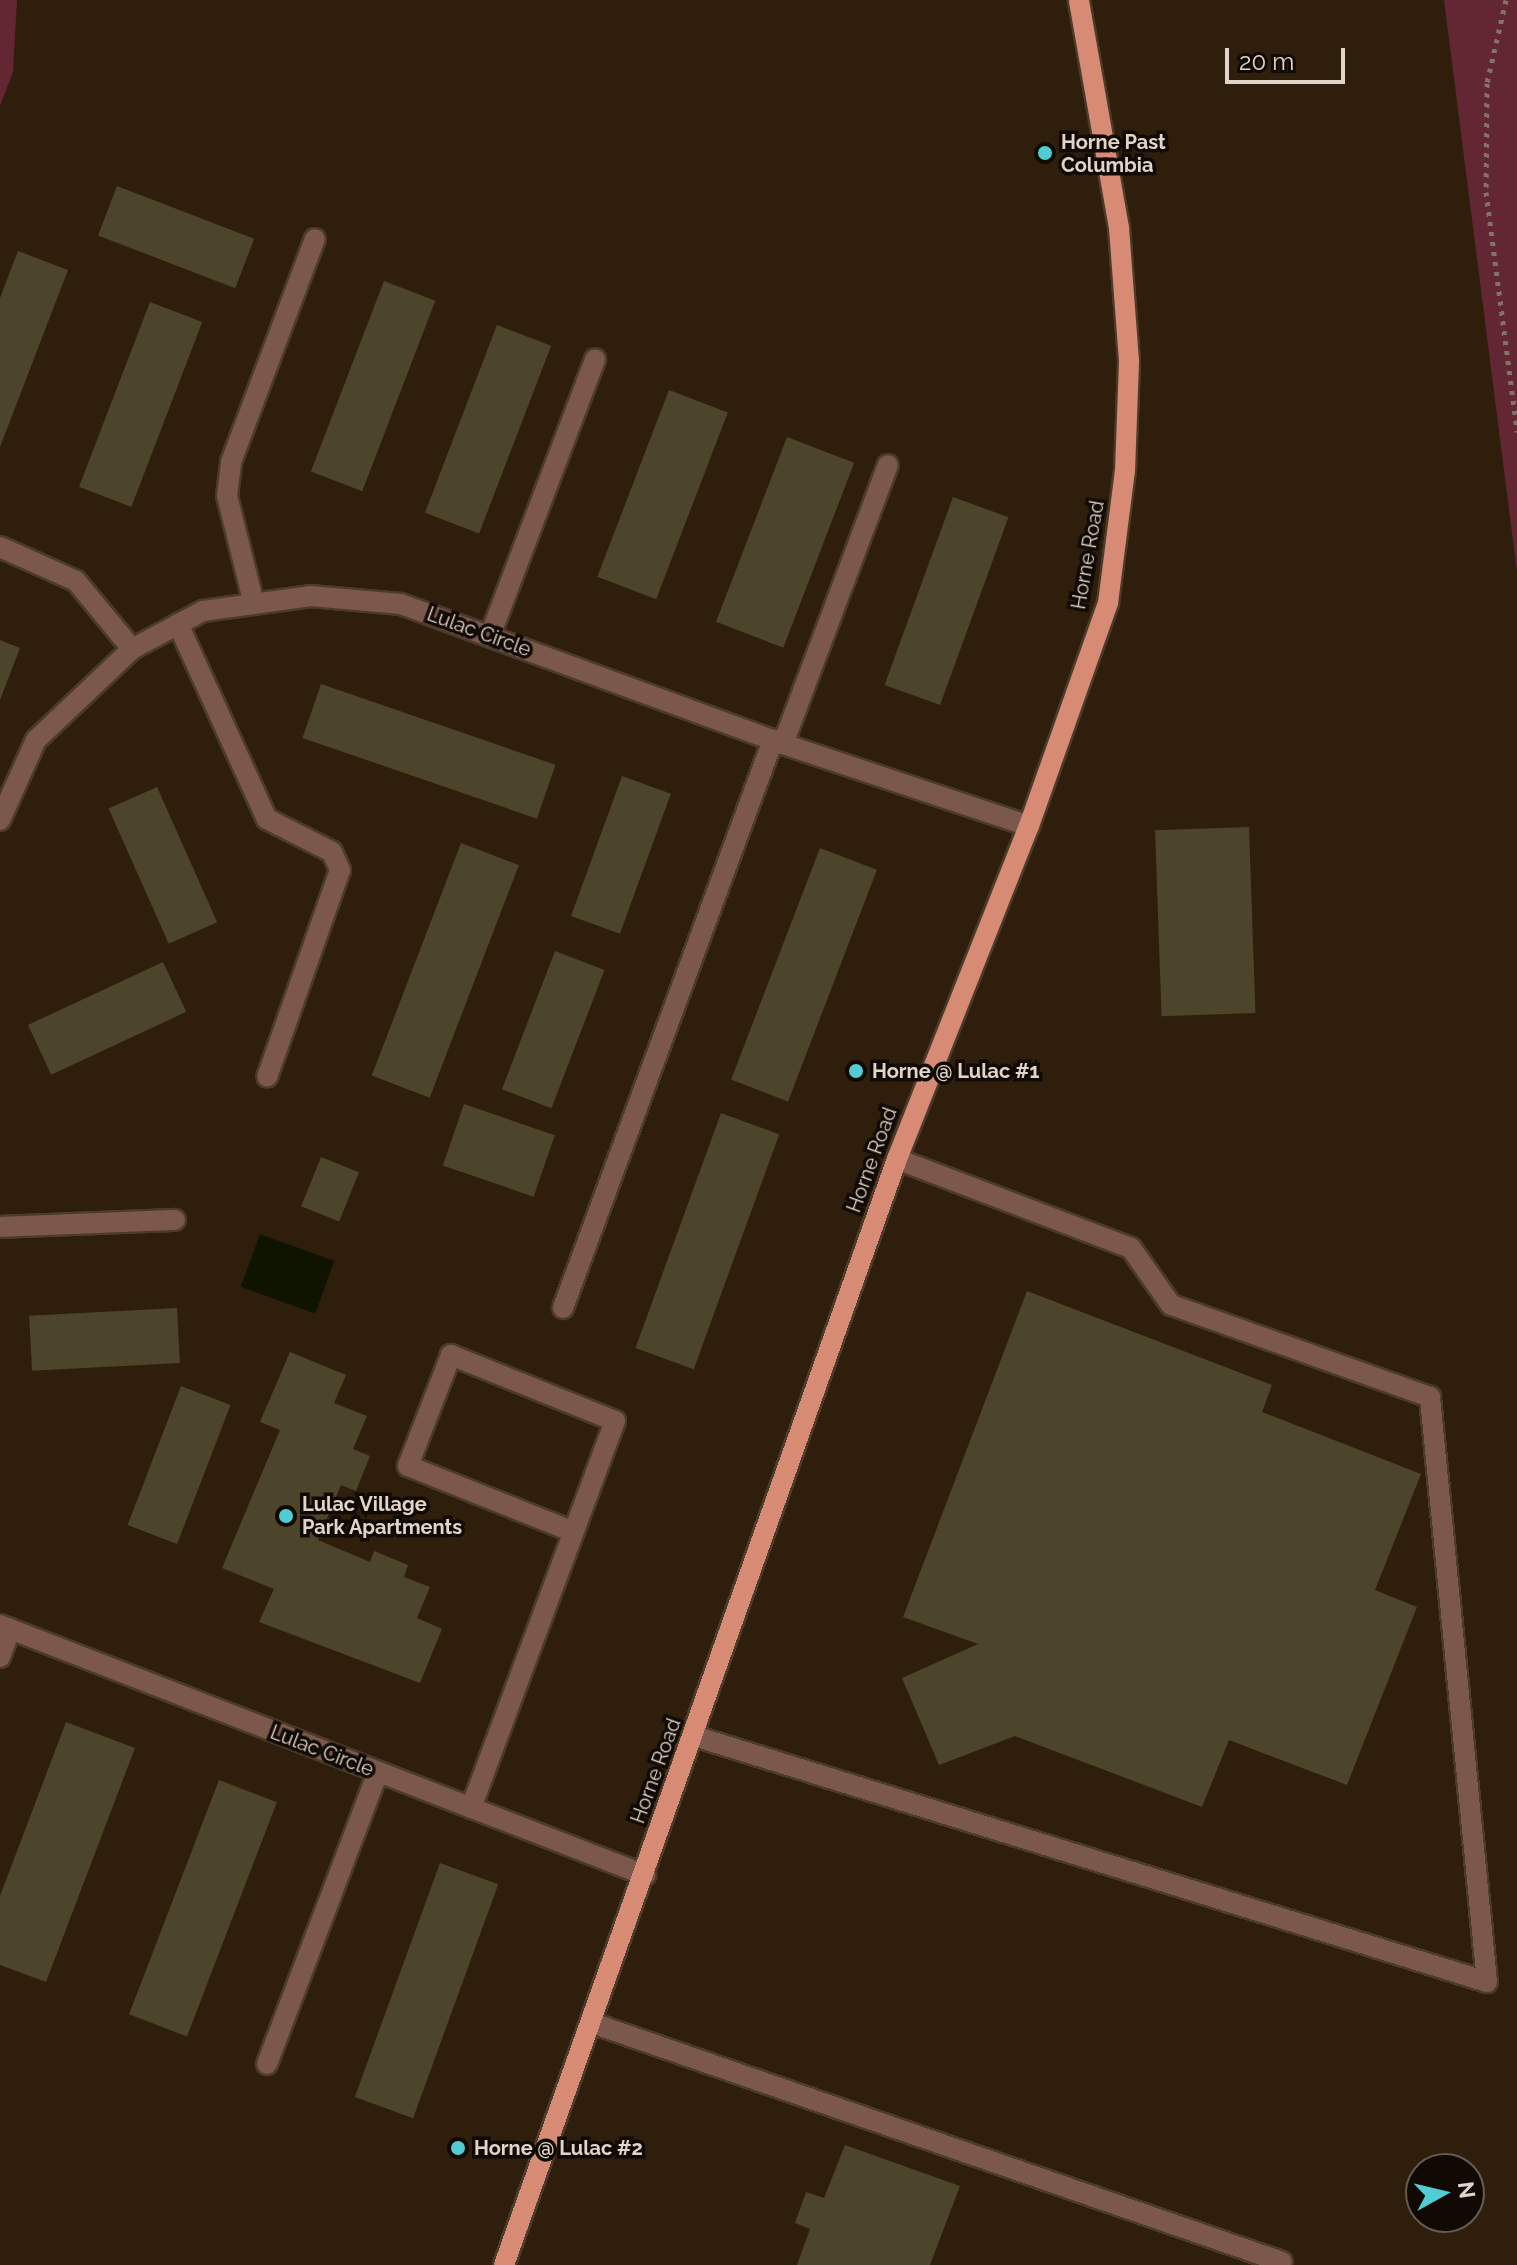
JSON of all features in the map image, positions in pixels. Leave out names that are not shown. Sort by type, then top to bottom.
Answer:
[{"type":"main road","name":"Horne Road","points":[[504,2265],[897,1159],[1029,826],[1108,603],[1125,471],[1129,361],[1119,228],[1079,0]]},
{"type":"street","points":[[254,604],[227,496],[231,462],[315,239]]},
{"type":"street","points":[[490,636],[595,359]]},
{"type":"street","points":[[563,1308],[778,742],[888,465]]},
{"type":"street","points":[[0,547],[76,581],[132,649]]},
{"type":"street","name":"Lulac Circle","points":[[0,820],[36,740],[132,649],[203,611],[311,596],[401,604],[778,742],[1029,826]]},
{"type":"street","points":[[178,624],[267,819],[332,852],[340,870],[267,1077]]},
{"type":"street","points":[[694,1736],[1487,1982],[1430,1397],[1171,1305],[1131,1248],[897,1159]]},
{"type":"street","points":[[0,1227],[175,1220]]},
{"type":"street","points":[[471,1808],[571,1531],[615,1421],[451,1355],[408,1466],[571,1531]]},
{"type":"street","name":"Lulac Circle","points":[[5,1627],[645,1875]]},
{"type":"street","points":[[0,1657],[5,1627]]},
{"type":"street","points":[[267,2064],[378,1772]]},
{"type":"street","points":[[592,2023],[1282,2262]]},
{"type":"path","points":[[1506,0],[1487,83],[1486,192],[1517,432]]},
{"type":"shaded area","points":[[0,0],[17,0],[13,72],[0,106]]},
{"type":"shaded area","points":[[1444,0],[1517,0],[1517,572]]},
{"type":"shaded area","points":[[260,1234],[334,1261],[315,1314],[241,1287]]},
{"type":"building","points":[[117,186],[254,239],[235,288],[98,235]]},
{"type":"building","points":[[18,251],[68,270],[0,447],[0,298]]},
{"type":"building","points":[[384,281],[435,301],[362,491],[311,471]]},
{"type":"building","points":[[150,302],[202,322],[131,507],[79,487]]},
{"type":"building","points":[[497,325],[551,346],[479,533],[425,513]]},
{"type":"building","points":[[669,390],[728,413],[656,599],[597,577]]},
{"type":"building","points":[[787,437],[854,463],[783,648],[716,622]]},
{"type":"building","points":[[953,497],[1008,517],[940,705],[885,685]]},
{"type":"building","points":[[0,640],[20,648],[0,700]]},
{"type":"building","points":[[321,684],[555,765],[537,819],[302,738]]},
{"type":"building","points":[[622,776],[671,794],[620,934],[571,916]]},
{"type":"building","points":[[157,787],[217,922],[169,944],[109,809]]},
{"type":"building","points":[[1249,827],[1255,1013],[1162,1016],[1155,830]]},
{"type":"building","points":[[461,843],[519,865],[430,1098],[372,1075]]},
{"type":"building","points":[[820,848],[877,870],[788,1101],[731,1080]]},
{"type":"building","points":[[555,951],[604,970],[551,1108],[502,1089]]},
{"type":"building","points":[[163,962],[186,1012],[51,1075],[28,1025]]},
{"type":"building","points":[[464,1104],[555,1135],[534,1197],[443,1165]]},
{"type":"building","points":[[721,1113],[779,1134],[694,1369],[635,1348]]},
{"type":"building","points":[[321,1157],[359,1172],[339,1221],[301,1206]]},
{"type":"building","points":[[1027,1291],[1272,1385],[1262,1412],[1421,1474],[1375,1590],[1417,1607],[1347,1785],[1229,1740],[1202,1807],[1015,1736],[939,1765],[902,1678],[978,1644],[903,1617]]},
{"type":"building","points":[[177,1308],[180,1363],[32,1371],[29,1316]]},
{"type":"building","name":"Lulac Village Park Apartments","points":[[290,1352],[346,1375],[334,1403],[367,1416],[353,1449],[370,1456],[356,1491],[341,1485],[318,1540],[370,1562],[374,1551],[408,1565],[404,1577],[430,1587],[417,1618],[442,1629],[420,1683],[259,1622],[274,1589],[222,1568],[280,1430],[260,1422]]},
{"type":"building","points":[[181,1386],[230,1405],[177,1544],[128,1525]]},
{"type":"building","points":[[66,1722],[135,1748],[46,1982],[0,1965],[0,1896]]},
{"type":"building","points":[[219,1780],[277,1802],[187,2037],[129,2014]]},
{"type":"building","points":[[440,1863],[498,1884],[413,2118],[355,2097]]},
{"type":"building","points":[[845,2145],[960,2186],[930,2265],[797,2265],[810,2229],[795,2223],[806,2192],[824,2198]]},
{"type":"place","name":"Horne Past Columbia","points":[[1045,153]]},
{"type":"place","name":"Horne @ Lulac #1","points":[[856,1071]]},
{"type":"place","name":"Lulac Village Park Apartments","points":[[286,1516]]},
{"type":"place","name":"Horne @ Lulac #2","points":[[458,2148]]}]
